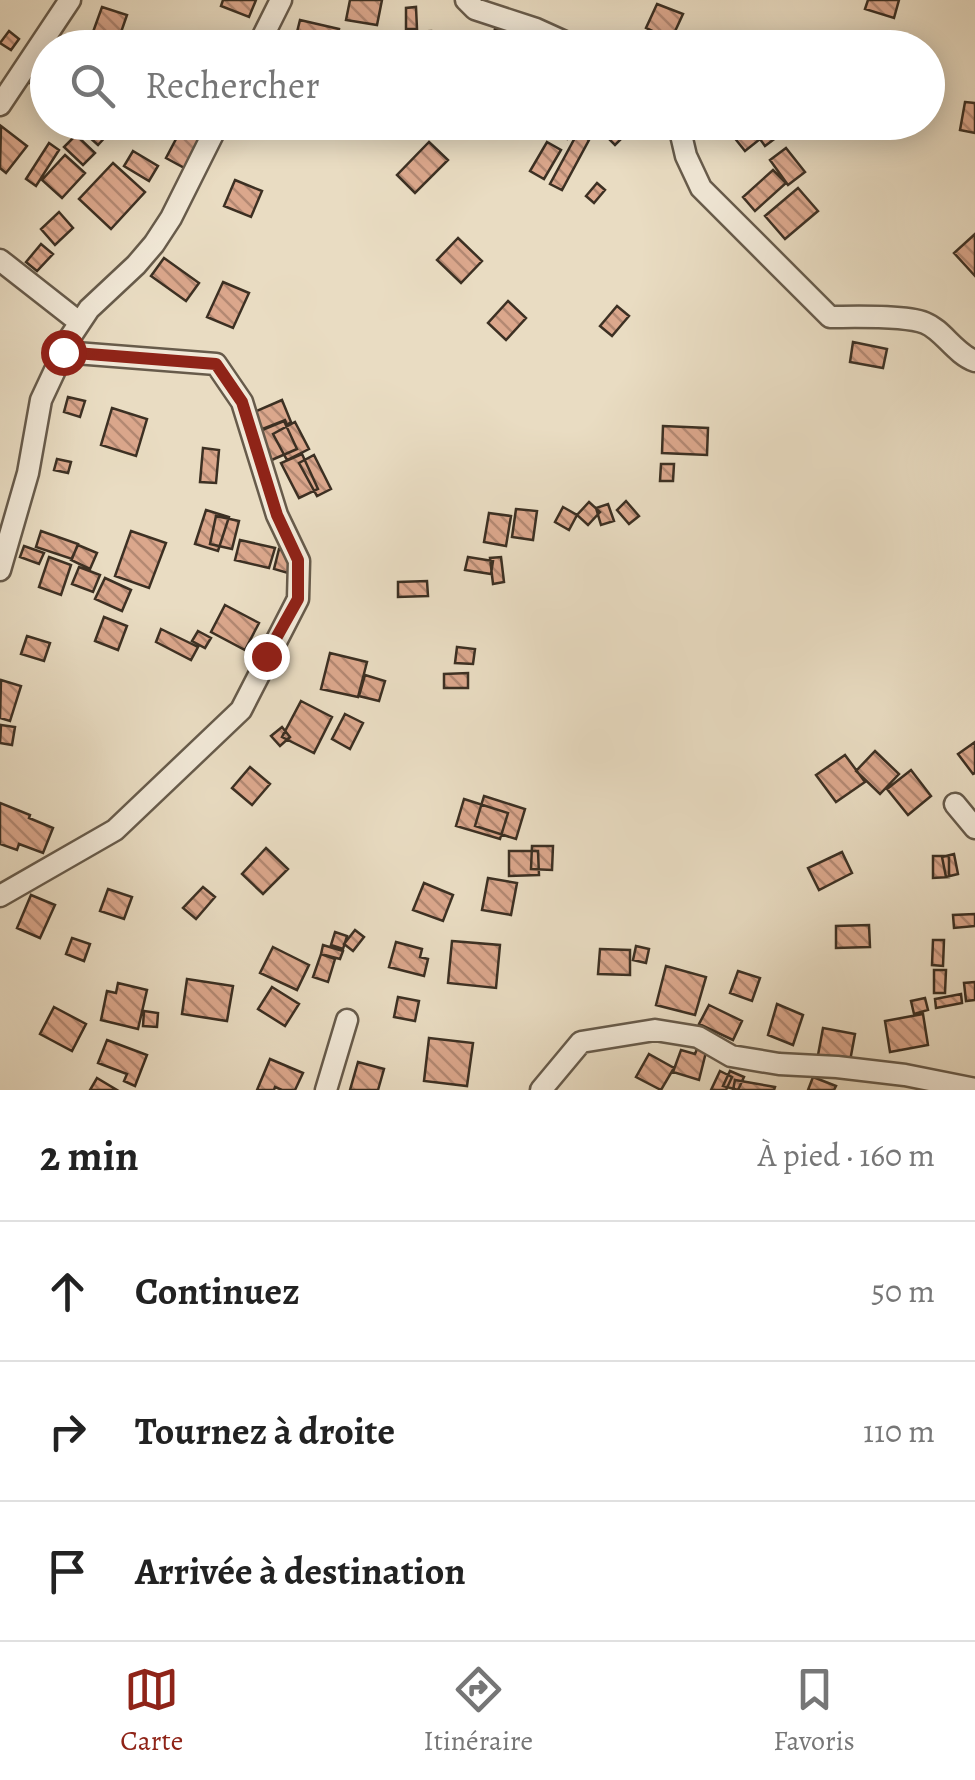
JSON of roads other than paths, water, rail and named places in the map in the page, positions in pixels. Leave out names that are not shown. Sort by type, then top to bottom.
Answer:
[{"type":"street","points":[[50,30],[70,0]]},
{"type":"street","points":[[266,30],[282,0]]},
{"type":"street","points":[[466,0],[475,9],[538,30]]},
{"type":"street","points":[[0,105],[30,60]]},
{"type":"street","points":[[0,570],[28,473],[41,400],[63,352],[89,309],[154,244],[211,140]]},
{"type":"street","points":[[682,140],[702,188],[830,317],[927,323],[975,362]]},
{"type":"street","points":[[0,260],[79,322]]},
{"type":"street","points":[[0,896],[115,830],[241,710],[298,599],[298,560],[277,515],[242,402],[216,364],[63,352]]},
{"type":"street","points":[[954,804],[975,828]]},
{"type":"street","points":[[326,1090],[347,1020]]},
{"type":"street","points":[[542,1090],[581,1042],[654,1030],[698,1037],[731,1056],[905,1076],[975,1089]]}]
